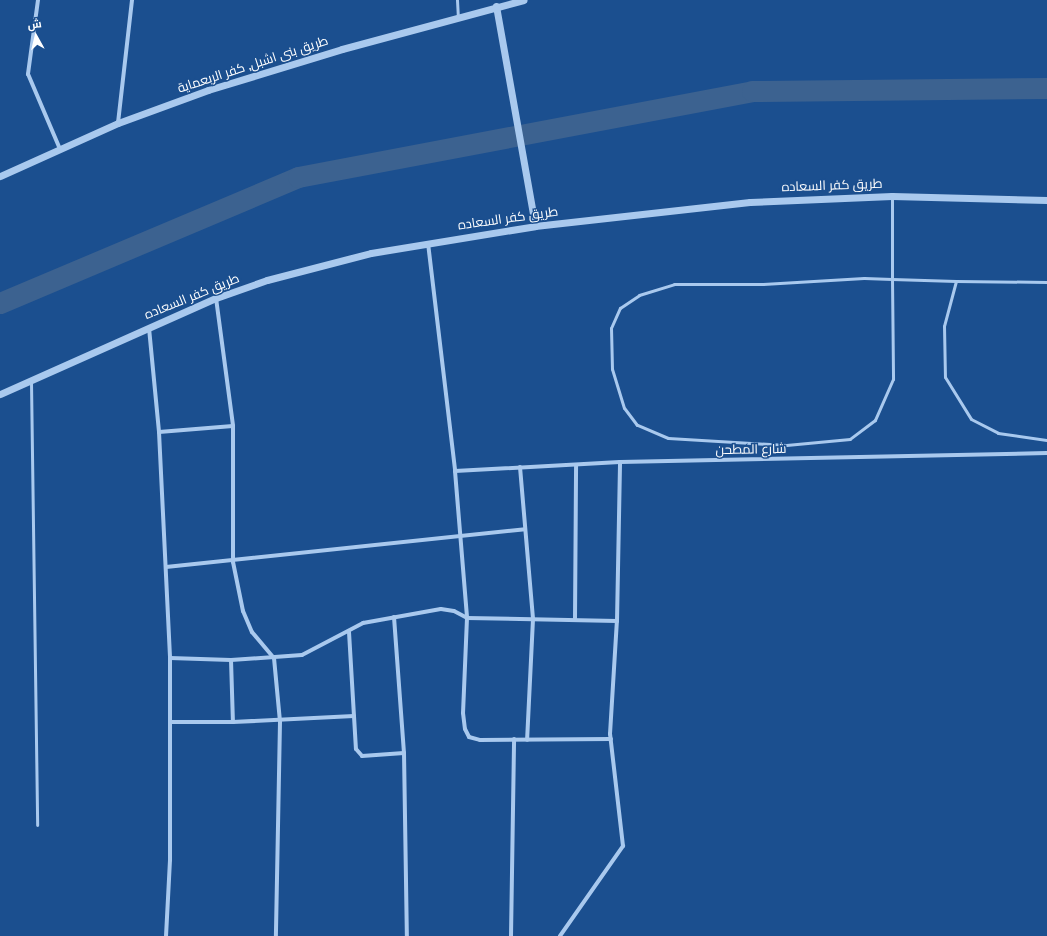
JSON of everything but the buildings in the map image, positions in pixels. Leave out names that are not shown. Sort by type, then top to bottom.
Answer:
[{"type":"street","points":[[38,0],[28,74],[60,149]]},
{"type":"street","points":[[118,123],[132,0]]},
{"type":"street","name":"طريق بنى اشبل, كفر الربعماية","points":[[0,176],[118,123],[272,69],[496,6],[523,0]]},
{"type":"street","points":[[496,6],[535,226]]},
{"type":"street","name":"طريق كفر السعاده","points":[[0,394],[216,298],[318,265],[428,243],[535,226],[750,202],[892,196],[1047,200]]},
{"type":"street","points":[[428,243],[455,471],[459,536],[467,618],[463,713],[465,729],[469,737],[480,740],[611,739]]},
{"type":"street","points":[[216,298],[233,426],[232,562],[242,611],[252,632],[274,658],[280,722],[276,936]]},
{"type":"street","points":[[149,328],[159,432],[170,658],[170,860],[166,936]]},
{"type":"street","points":[[159,432],[233,426]]},
{"type":"street","name":"شارع المطحن","points":[[455,471],[620,462],[1047,453]]},
{"type":"street","points":[[560,936],[623,846],[611,739],[617,621],[620,462]]},
{"type":"street","points":[[575,619],[576,465]]},
{"type":"street","points":[[520,468],[533,619],[527,740]]},
{"type":"street","points":[[166,567],[232,562],[525,529]]},
{"type":"street","points":[[170,658],[232,660],[274,658],[313,652],[363,624],[441,609],[454,611],[467,618],[617,621]]},
{"type":"street","points":[[394,617],[404,753],[407,936]]},
{"type":"street","points":[[349,632],[356,749],[362,756],[404,753]]},
{"type":"street","points":[[232,660],[233,722]]},
{"type":"street","points":[[170,722],[280,722],[354,716]]},
{"type":"street","points":[[511,936],[514,740]]},
{"type":"lane","points":[[457,0],[458,17]]},
{"type":"lane","points":[[892,196],[892,278],[893,379],[875,420],[850,439],[786,445],[668,438],[637,425],[624,408],[612,369],[611,328],[620,308],[639,295],[674,284],[892,278],[956,281],[1047,282]]},
{"type":"lane","points":[[956,281],[944,326],[945,377],[971,419],[998,433],[1047,440]]},
{"type":"lane","points":[[31,380],[37,825]]},
{"type":"waterway","points":[[0,303],[298,177],[752,91],[1047,88]]}]
